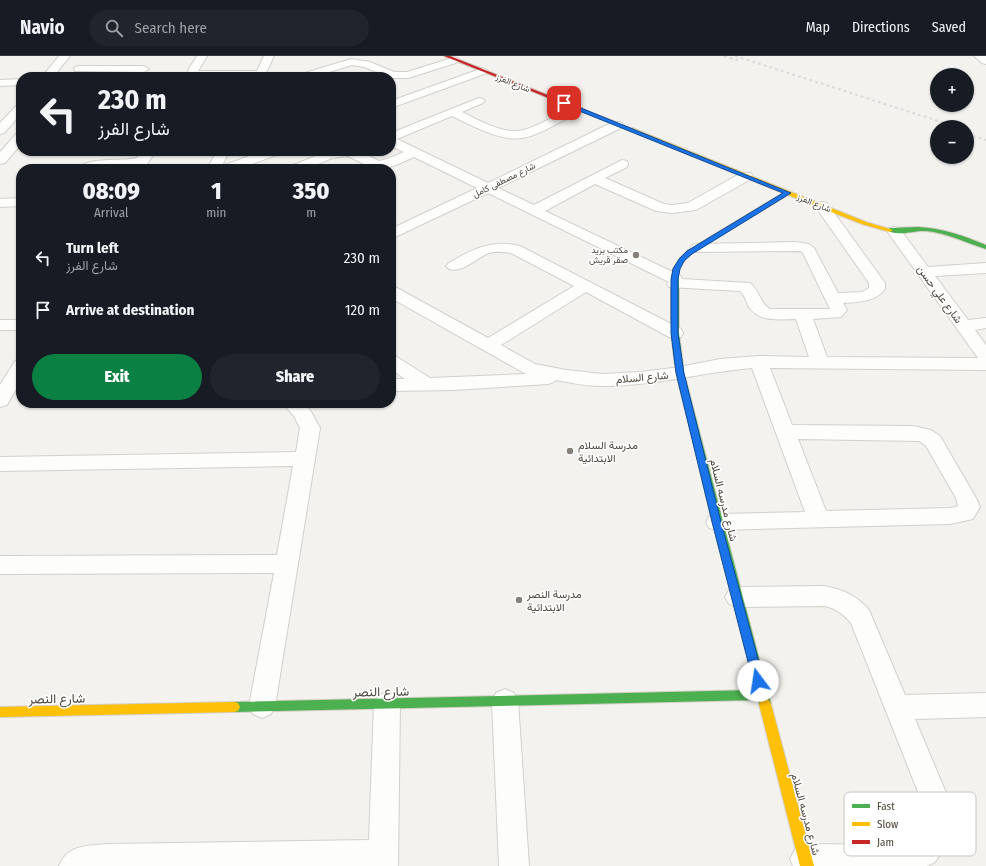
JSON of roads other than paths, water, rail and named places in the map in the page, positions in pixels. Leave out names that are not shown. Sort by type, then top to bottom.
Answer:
[{"type":"street","points":[[51,72],[65,56]]},
{"type":"street","points":[[192,72],[202,56]]},
{"type":"street","points":[[261,72],[269,56]]},
{"type":"street","points":[[979,56],[986,61]]},
{"type":"street","points":[[396,75],[408,75],[451,58]]},
{"type":"street","name":"شارع الفرز","points":[[451,58],[864,224],[894,231],[917,229],[940,231],[950,233],[986,247]]},
{"type":"street","points":[[76,72],[86,60]]},
{"type":"street","points":[[318,72],[351,62],[366,64],[385,72]]},
{"type":"street","points":[[92,72],[144,69]]},
{"type":"street","points":[[396,103],[483,71]]},
{"type":"street","points":[[0,83],[16,82]]},
{"type":"street","points":[[396,135],[479,101]]},
{"type":"street","points":[[452,112],[500,133],[518,134],[527,133],[577,109]]},
{"type":"street","points":[[0,130],[16,112]]},
{"type":"street","name":"شارع مصطفى كامل","points":[[396,233],[617,125]]},
{"type":"street","points":[[0,160],[16,142]]},
{"type":"street","points":[[396,143],[534,210],[675,281],[744,286],[748,288],[756,307],[762,312],[773,315],[803,315],[838,312],[839,308],[834,298],[809,251],[804,247],[697,248]]},
{"type":"street","points":[[386,164],[414,152]]},
{"type":"street","points":[[107,164],[134,164],[142,161],[146,156]]},
{"type":"street","points":[[240,164],[261,156]]},
{"type":"street","points":[[307,164],[325,156]]},
{"type":"street","points":[[361,156],[377,164]]},
{"type":"street","points":[[534,210],[622,164]]},
{"type":"street","points":[[595,179],[661,208],[672,210],[691,207],[746,176]]},
{"type":"street","name":"شارع مدرسه السلام","points":[[788,193],[689,252],[682,260],[676,269],[675,333],[680,373],[717,522],[806,862]]},
{"type":"street","points":[[0,203],[16,202]]},
{"type":"street","points":[[822,206],[876,283],[878,289],[873,294],[865,296],[834,298]]},
{"type":"street","name":"شارع علي حسن","points":[[894,231],[986,357]]},
{"type":"street","points":[[454,266],[489,248],[502,246],[515,249],[675,333]]},
{"type":"street","points":[[924,272],[986,268]]},
{"type":"street","points":[[489,346],[585,286]]},
{"type":"street","name":"شارع السلام","points":[[396,294],[530,369],[566,376],[603,380],[641,378],[680,373],[720,365],[759,362],[986,364]]},
{"type":"street","points":[[803,315],[820,362]]},
{"type":"street","points":[[963,326],[986,323]]},
{"type":"street","points":[[0,325],[16,325]]},
{"type":"street","points":[[759,362],[787,432],[818,519]]},
{"type":"street","points":[[396,364],[427,385]]},
{"type":"street","points":[[0,401],[16,374]]},
{"type":"street","points":[[396,385],[427,385],[566,376]]},
{"type":"street","points":[[262,706],[310,428],[302,412],[297,408]]},
{"type":"street","points":[[717,522],[950,516],[965,513],[969,506],[966,498],[933,441],[924,435],[913,433],[787,432]]},
{"type":"street","points":[[0,464],[305,459]]},
{"type":"street","points":[[0,565],[287,564]]},
{"type":"street","points":[[737,597],[824,596],[838,599],[852,606],[861,617],[932,792]]},
{"type":"street","name":"شارع النصر","points":[[0,712],[762,695]]},
{"type":"street","points":[[505,701],[514,866]]},
{"type":"street","points":[[74,866],[80,862],[108,859],[383,860],[387,704]]},
{"type":"street","points":[[898,707],[986,705]]},
{"type":"street","points":[[806,862],[902,860],[914,856]]},
{"type":"railway","points":[[724,56],[740,61]]},
{"type":"railway","points":[[735,56],[935,120]]},
{"type":"railway","points":[[974,136],[986,140]]},
{"type":"place","name":"مكتب بريد صقر قريش","points":[[636,255]]},
{"type":"place","name":"مدرسة السلام الابتدائية","points":[[570,451]]},
{"type":"place","name":"مدرسة النصر الابتدائية","points":[[519,600]]}]
